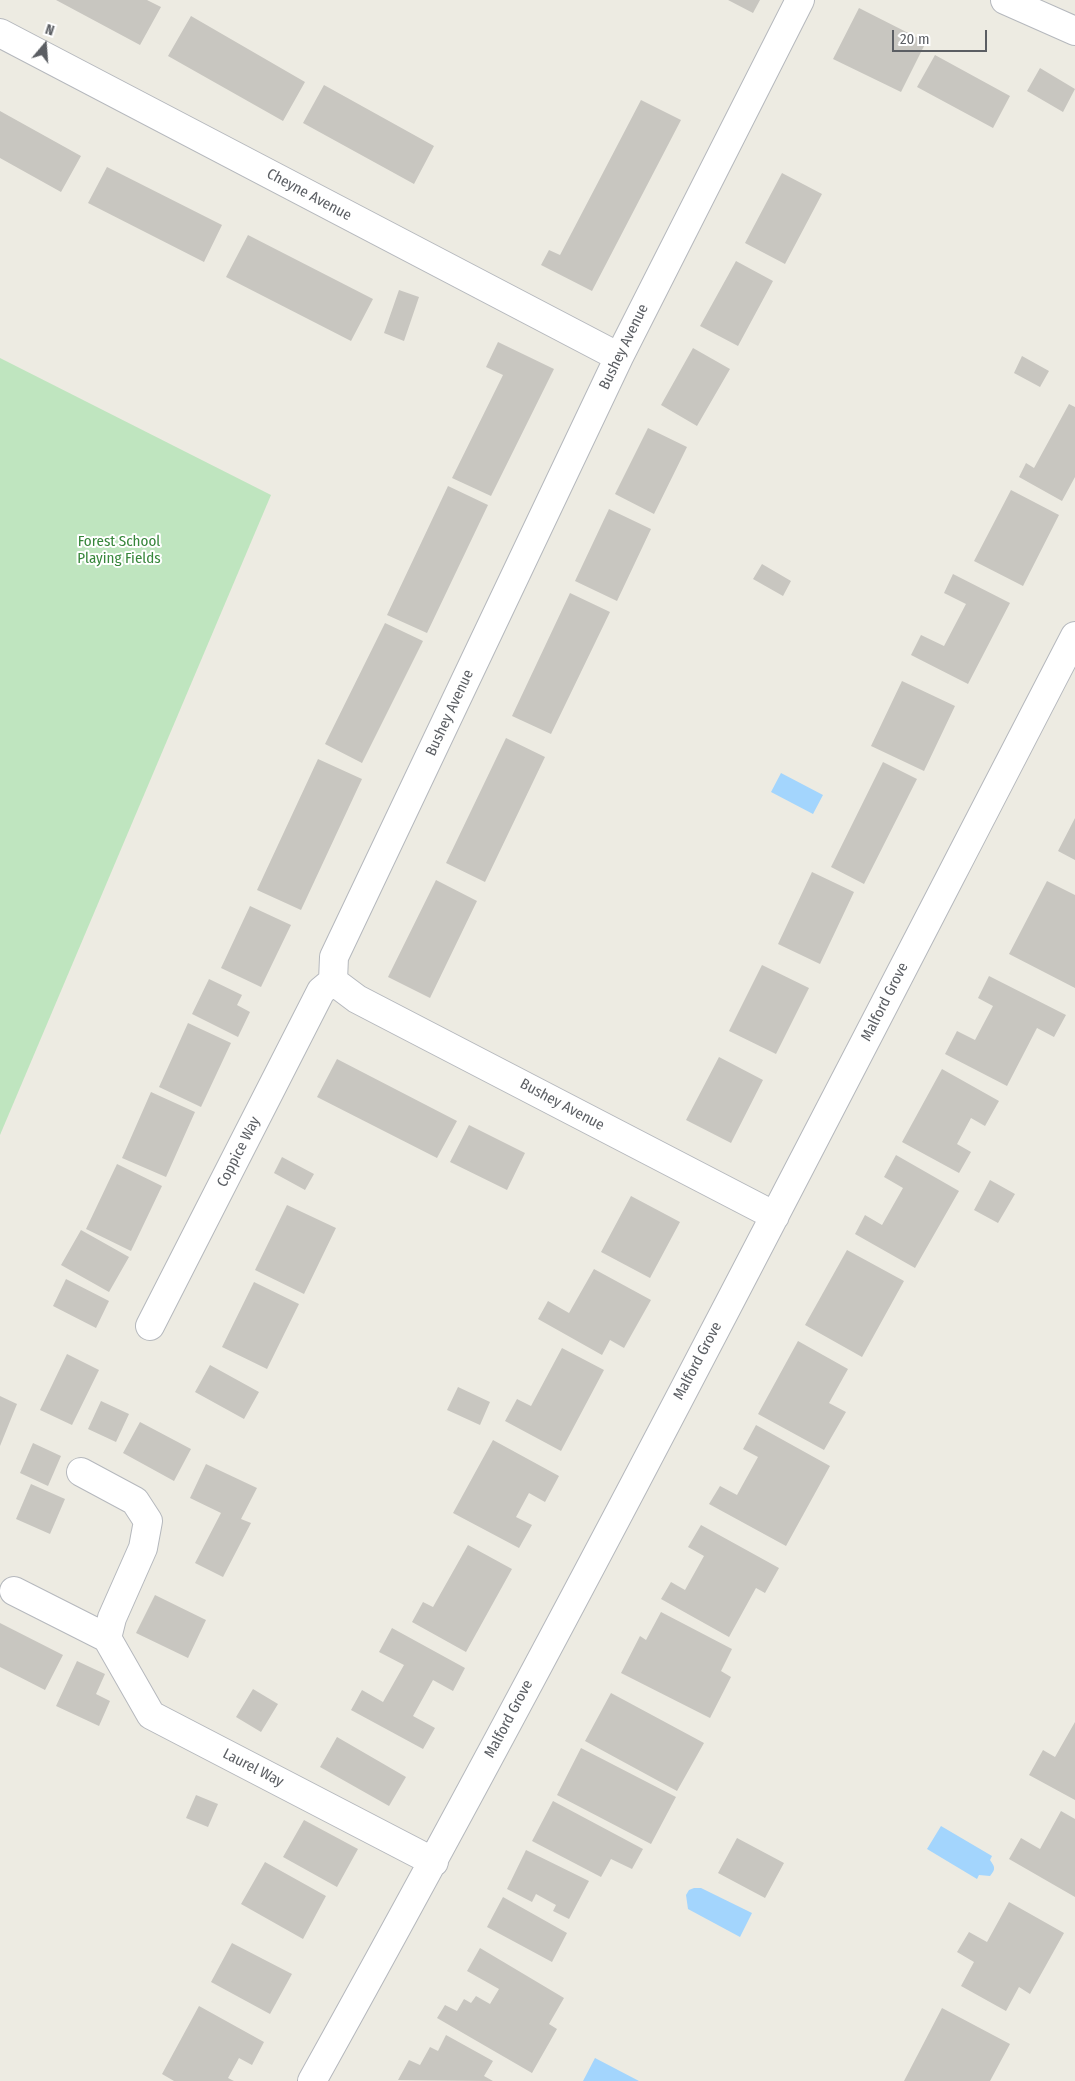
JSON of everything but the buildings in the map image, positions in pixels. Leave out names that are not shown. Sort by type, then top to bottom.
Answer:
[{"type":"street","name":"Bushey Avenue","points":[[774,1216],[357,999],[333,982],[334,957],[619,357],[800,0]]},
{"type":"street","points":[[1006,0],[1075,31]]},
{"type":"street","name":"Cheyne Avenue","points":[[0,33],[619,357]]},
{"type":"street","name":"Malford Grove","points":[[312,2081],[434,1862],[774,1216],[1075,636]]},
{"type":"street","name":"Coppice Way","points":[[150,1326],[321,991],[333,982]]},
{"type":"street","points":[[14,1591],[107,1638],[112,1618],[143,1548],[148,1521],[135,1501],[81,1472]]},
{"type":"street","name":"Laurel Way","points":[[107,1638],[151,1715],[434,1862]]},
{"type":"green space","name":"Forest School Playing Fields","points":[[0,358],[271,495],[0,1135]]},
{"type":"water","points":[[781,773],[823,795],[813,814],[771,792]]},
{"type":"water","points":[[941,1826],[992,1856],[990,1860],[994,1870],[990,1876],[979,1875],[977,1879],[927,1849]]},
{"type":"water","points":[[701,1888],[752,1913],[740,1937],[688,1909],[686,1895],[689,1890]]},
{"type":"water","points":[[595,2058],[639,2081],[583,2081]]}]
